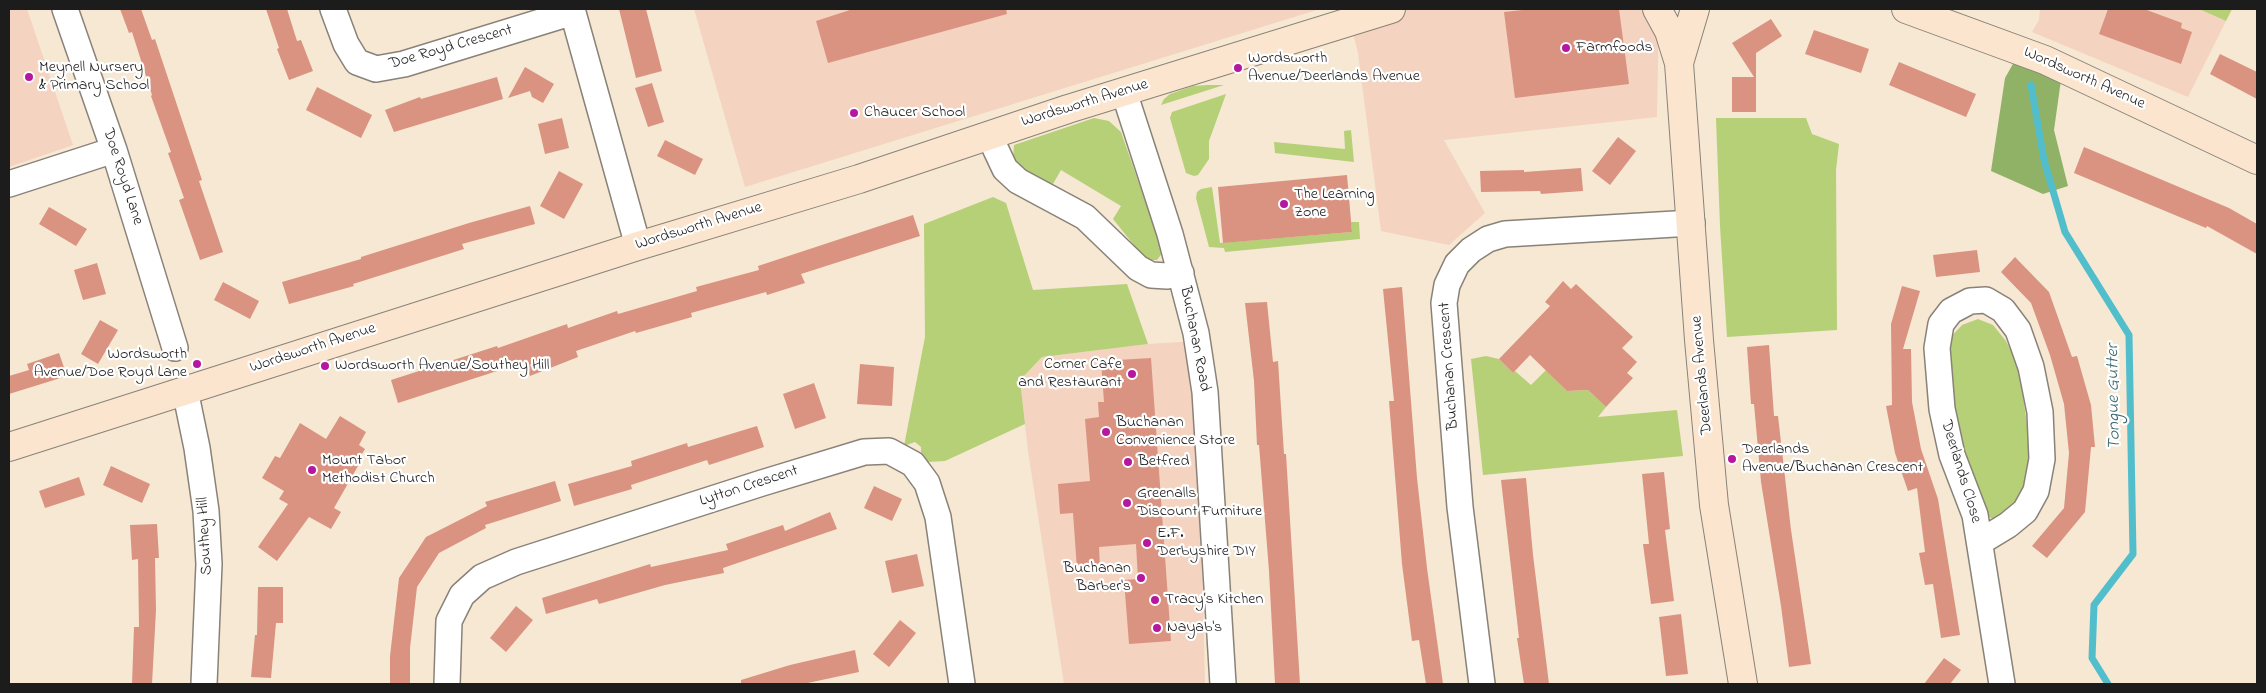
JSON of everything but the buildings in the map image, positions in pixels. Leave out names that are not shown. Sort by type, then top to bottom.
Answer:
[{"type":"street","name":"Doe Royd Lane","points":[[65,9],[114,150],[174,348]]},
{"type":"street","name":"Doe Royd Crescent","points":[[334,9],[346,44],[357,62],[376,70],[404,64],[572,10],[638,246]]},
{"type":"street","name":"Wordsworth Avenue","points":[[9,447],[638,246],[859,179],[989,135],[1390,9]]},
{"type":"street","name":"Deerlands Avenue","points":[[1657,9],[1669,32],[1679,63],[1699,340],[1714,505],[1743,684]]},
{"type":"street","name":"Deerlands Avenue","points":[[1679,63],[1695,9]]},
{"type":"street","name":"Wordsworth Avenue","points":[[1918,11],[2045,60],[2119,92],[2257,160]]},
{"type":"street","name":"Buchanan Road","points":[[1124,92],[1182,273],[1196,333],[1205,392],[1223,684]]},
{"type":"street","points":[[989,135],[1005,169],[1018,181],[1085,217],[1104,233],[1138,268],[1151,275],[1167,276],[1182,273]]},
{"type":"street","points":[[9,184],[114,150]]},
{"type":"street","name":"Buchanan Crescent","points":[[1482,684],[1460,506],[1444,303],[1447,285],[1457,264],[1471,250],[1488,239],[1505,234],[1692,223]]},
{"type":"street","name":"Deerlands Close","points":[[1980,542],[2008,525],[2025,511],[2036,491],[2042,458],[2040,412],[2031,367],[2018,330],[2003,310],[1986,300],[1970,301],[1951,311],[1942,324],[1937,348],[1942,408],[1952,454],[1975,515],[1980,542],[1998,679]]},
{"type":"street","name":"Southey Hill","points":[[185,390],[197,448],[206,511],[209,573],[204,684]]},
{"type":"street","name":"Lytton Crescent","points":[[447,684],[449,621],[462,595],[482,577],[516,562],[762,483],[864,452],[889,451],[913,464],[927,483],[933,500],[938,517],[962,684]]},
{"type":"shaded area","name":"Meynell Nursery & Primary School","points":[[9,9],[27,9],[73,145],[9,167]]},
{"type":"shaded area","name":"Chaucer School","points":[[694,9],[1320,9],[745,187]]},
{"type":"shaded area","points":[[1347,9],[1659,9],[1657,117],[1444,140],[1485,213],[1449,245],[1381,231],[1358,53]]},
{"type":"shaded area","points":[[2040,9],[2199,9],[2226,21],[2188,97],[2032,32],[2039,20]]},
{"type":"shaded area","points":[[1197,341],[1205,684],[1064,684],[1028,451],[1020,380],[1042,357],[1148,344]]},
{"type":"green space","points":[[2199,9],[2232,9],[2226,21]]},
{"type":"green space","points":[[2014,62],[2061,80],[2054,130],[2068,186],[2043,194],[1991,171],[2005,78]]},
{"type":"green space","points":[[1224,85],[1161,105],[1170,94],[1193,86]]},
{"type":"green space","points":[[1226,94],[1209,141],[1209,159],[1198,175],[1194,176],[1186,173],[1170,118],[1172,112]]},
{"type":"green space","points":[[1094,118],[1109,121],[1121,132],[1163,252],[1157,260],[1146,260],[1113,219],[1121,206],[1061,170],[1053,184],[1027,174],[1013,159],[1014,145]]},
{"type":"green space","points":[[1716,118],[1806,118],[1812,134],[1839,144],[1836,170],[1837,330],[1727,337]]},
{"type":"green space","points":[[1351,130],[1354,162],[1275,153],[1274,142],[1345,149],[1344,131]]},
{"type":"green space","points":[[1212,187],[1220,243],[1352,232],[1351,222],[1359,222],[1360,239],[1225,252],[1224,248],[1209,247],[1196,198],[1197,192],[1201,189]]},
{"type":"green space","points":[[993,197],[1006,203],[1033,290],[1127,284],[1148,344],[1042,357],[1020,380],[1025,424],[945,461],[927,462],[921,455],[921,447],[915,442],[904,446],[925,337],[924,224]]},
{"type":"green space","points":[[1978,319],[1993,325],[2006,341],[2017,363],[2030,446],[2026,485],[2015,507],[1994,520],[1988,516],[1953,429],[1949,339],[1962,325]]},
{"type":"green space","points":[[1486,356],[1499,359],[1513,373],[1515,371],[1531,385],[1546,370],[1567,391],[1588,390],[1606,407],[1598,417],[1677,410],[1683,456],[1483,475],[1471,359]]},
{"type":"waterway","name":"Tongue Gutter","points":[[2031,85],[2044,160],[2065,232],[2129,335],[2133,554],[2094,605],[2092,658],[2108,684]]},
{"type":"place","name":"Farmfoods","points":[[1566,48]]},
{"type":"place","name":"Wordsworth Avenue/Deerlands Avenue","points":[[1238,68]]},
{"type":"place","name":"Meynell Nursery & Primary School","points":[[29,77]]},
{"type":"place","name":"Chaucer School","points":[[854,113]]},
{"type":"place","name":"The Learning Zone","points":[[1284,204]]},
{"type":"place","name":"Wordsworth Avenue/Doe Royd Lane","points":[[197,364]]},
{"type":"place","name":"Wordsworth Avenue/Southey Hill","points":[[325,366]]},
{"type":"place","name":"Corner Cafe and Restaurant","points":[[1132,374]]},
{"type":"place","name":"Buchanan Convenience Store","points":[[1106,432]]},
{"type":"place","name":"Deerlands Avenue/Buchanan Crescent","points":[[1732,459]]},
{"type":"place","name":"Betfred","points":[[1128,462]]},
{"type":"place","name":"Mount Tabor Methodist Church","points":[[312,470]]},
{"type":"place","name":"Greenalls Discount Furniture","points":[[1127,503]]},
{"type":"place","name":"E.F. Derbyshire DIY","points":[[1147,543]]},
{"type":"place","name":"Buchanan Barber's","points":[[1141,578]]},
{"type":"place","name":"Tracy’s Kitchen","points":[[1155,600]]},
{"type":"place","name":"Nayab's","points":[[1157,628]]}]
